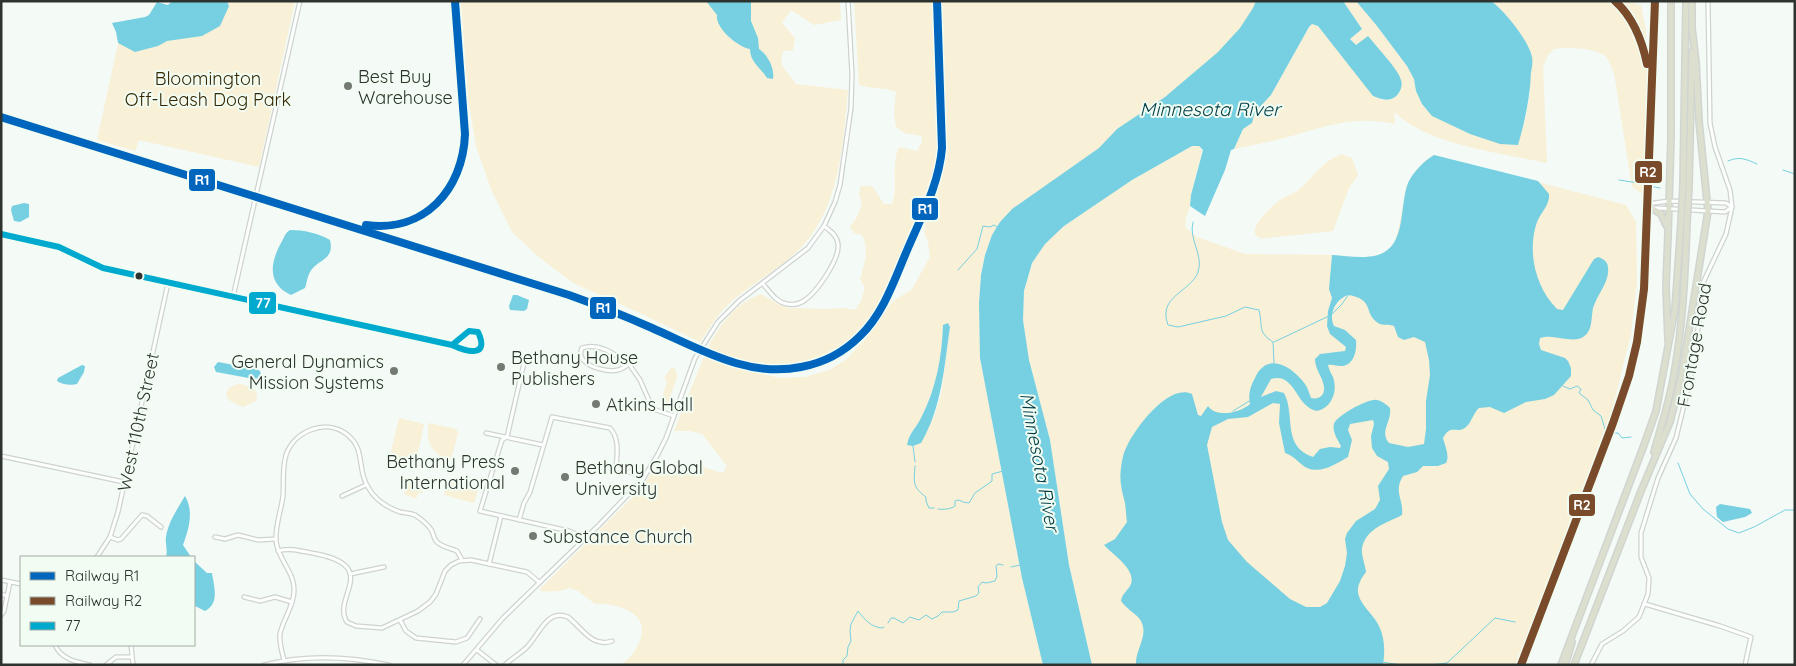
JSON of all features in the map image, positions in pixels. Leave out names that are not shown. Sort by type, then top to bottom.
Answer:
[{"type":"highway","points":[[1668,350],[1666,286],[1671,120],[1671,1]]},
{"type":"highway","points":[[1686,1],[1686,186]]},
{"type":"highway","points":[[1641,491],[1670,398],[1684,300],[1684,224],[1692,1]]},
{"type":"highway","points":[[1575,665],[1641,491],[1670,422],[1680,382],[1708,211],[1692,28]]},
{"type":"highway","points":[[1651,208],[1658,212],[1665,220],[1668,236]]},
{"type":"highway","points":[[1561,665],[1656,411],[1675,309],[1684,224]]},
{"type":"highway","points":[[1565,665],[1571,647],[1572,636]]},
{"type":"street","points":[[232,297],[266,158],[300,1]]},
{"type":"street","points":[[463,665],[503,618],[644,477],[658,454],[695,358],[718,322],[730,309],[808,248],[824,226],[835,202],[840,185],[851,108],[852,74],[848,1]]},
{"type":"street","name":"Frontage Road","points":[[1591,665],[1602,644],[1639,617],[1645,604],[1649,578],[1641,557],[1641,533],[1658,478],[1676,438],[1686,397],[1699,322],[1702,285],[1726,234],[1732,207],[1730,190],[1715,147],[1710,123],[1708,1]]},
{"type":"street","points":[[1669,201],[1707,202],[1726,203],[1732,207],[1726,212],[1651,208],[1647,204],[1669,201]]},
{"type":"street","points":[[763,284],[783,303],[794,305],[809,297],[823,280],[837,252],[837,239],[824,226]]},
{"type":"street","points":[[1,234],[59,247],[94,266],[452,345],[465,351],[474,352],[478,350],[481,346],[481,340],[478,332],[469,331],[452,345]]},
{"type":"street","name":"West 110th Street","points":[[97,556],[110,536],[118,512],[168,283]]},
{"type":"street","points":[[629,364],[617,370],[598,369],[584,361],[580,357],[580,352],[582,348],[596,346],[612,353],[629,364],[640,380],[651,405],[656,410],[674,416]]},
{"type":"street","points":[[524,363],[507,437],[502,440],[480,511],[569,531],[583,540]]},
{"type":"street","points":[[519,520],[524,503],[530,492],[552,417],[610,428],[616,438],[618,452],[616,468],[644,477]]},
{"type":"street","points":[[284,660],[280,635],[292,602],[294,583],[278,551],[276,539],[283,496],[284,465],[287,453],[297,439],[310,430],[330,427],[348,434],[359,450],[362,459],[362,476],[374,497],[386,506],[414,514],[431,530],[436,540],[442,545],[457,550],[462,560]]},
{"type":"street","points":[[486,433],[543,445]]},
{"type":"street","points":[[1,456],[124,482]]},
{"type":"street","points":[[342,496],[366,485]]},
{"type":"street","points":[[110,536],[118,540],[121,539],[142,515],[147,516],[161,527]]},
{"type":"street","points":[[489,564],[501,516]]},
{"type":"street","points":[[215,537],[225,539],[238,535],[258,540],[276,539]]},
{"type":"street","points":[[278,551],[284,549],[330,557],[341,562],[350,574],[351,582],[344,614],[348,622],[356,626],[376,628],[388,626],[425,607],[436,594],[445,571],[454,563],[462,560],[471,560],[526,572],[539,582]]},
{"type":"street","points":[[350,574],[384,567]]},
{"type":"street","points":[[1,580],[20,584]]},
{"type":"street","points":[[1,616],[4,611],[10,582]]},
{"type":"street","points":[[1,594],[7,596]]},
{"type":"street","points":[[244,597],[260,601],[275,597],[292,602]]},
{"type":"street","points":[[1645,604],[1720,626],[1751,638],[1745,665]]},
{"type":"street","points":[[505,665],[527,648],[550,618],[559,613],[568,617],[593,640],[602,643],[612,641]]},
{"type":"street","points":[[400,620],[406,631],[416,638],[456,642],[467,638],[480,619]]},
{"type":"street","points":[[55,646],[64,656],[78,663],[90,665]]},
{"type":"street","points":[[132,646],[133,665]]},
{"type":"street","points":[[476,650],[496,665]]},
{"type":"street","points":[[106,665],[116,657],[131,656]]},
{"type":"street","points":[[264,665],[284,660],[333,657],[389,665]]},
{"type":"green space","name":"Bloomington Off-Leash Dog Park","points":[[172,1],[295,1],[259,167],[139,140],[135,151],[97,140],[121,30],[164,39]]},
{"type":"green space","points":[[461,1],[840,1],[841,20],[814,25],[791,10],[782,23],[795,38],[793,50],[783,51],[781,64],[796,84],[848,90],[839,166],[828,203],[810,237],[801,248],[732,301],[719,315],[700,342],[573,283],[540,258],[512,232],[491,189],[476,146],[468,98]]},
{"type":"green space","points":[[854,1],[935,1],[940,124],[935,173],[879,304],[866,324],[850,341],[831,354],[807,363],[768,366],[750,364],[724,356],[708,347],[718,331],[737,309],[761,294],[789,308],[844,308],[855,310],[861,301],[865,288],[860,279],[866,257],[866,246],[862,235],[854,233],[850,227],[857,217],[862,204],[859,194],[861,186],[872,186],[884,204],[892,204],[895,190],[895,161],[899,147],[917,151],[922,142],[922,136],[904,133],[896,127],[894,113],[896,92],[859,85]]},
{"type":"green space","points":[[941,1],[1256,1],[1249,16],[1237,32],[1208,62],[1144,112],[1176,119],[1047,185],[1012,209],[1000,222],[992,235],[985,255],[979,303],[980,358],[1022,578],[1043,665],[620,665],[631,656],[639,643],[642,628],[636,616],[617,606],[595,604],[578,591],[570,588],[554,591],[539,590],[640,490],[655,468],[691,472],[699,466],[723,473],[727,466],[702,434],[690,431],[674,431],[705,354],[743,370],[780,378],[805,377],[829,370],[847,359],[869,335],[892,302],[912,289],[930,257],[928,242],[924,232],[927,214],[942,172],[946,150]],"holes":[[[948,323],[950,327],[941,395],[934,417],[907,445],[910,434],[921,419],[932,391],[940,365]]]},
{"type":"green space","points":[[1343,1],[1356,1],[1377,26],[1407,66],[1414,79],[1416,91],[1422,104],[1432,116],[1517,145],[1524,125],[1530,94],[1500,8],[1491,1],[1626,1],[1641,5],[1646,32],[1653,201],[1632,187],[1614,73],[1610,64],[1605,56],[1600,53],[1580,48],[1554,49],[1548,55],[1543,67],[1547,163],[1445,140],[1408,123],[1394,112],[1395,124],[1369,121],[1345,122],[1234,149],[1243,129],[1252,123],[1254,112],[1271,95],[1312,24],[1318,26],[1381,100],[1391,99],[1399,93],[1401,86],[1396,71],[1368,37],[1356,46],[1350,39],[1362,29]]},
{"type":"green space","points":[[1192,146],[1199,146],[1202,151],[1185,227],[1197,237],[1245,254],[1332,255],[1329,289],[1332,298],[1328,311],[1332,322],[1334,308],[1342,298],[1353,295],[1365,302],[1370,313],[1378,322],[1408,183],[1425,161],[1434,155],[1626,205],[1636,222],[1637,282],[1631,334],[1608,427],[1561,551],[1521,665],[1092,665],[1069,565],[1050,440],[1029,360],[1023,320],[1024,291],[1032,263],[1045,244],[1064,226],[1132,180]]},
{"type":"green space","points":[[1341,154],[1352,158],[1358,175],[1349,188],[1333,231],[1264,238],[1257,236],[1255,229],[1257,224],[1270,209],[1283,198],[1300,189],[1323,165]]},
{"type":"green space","points":[[672,367],[676,370],[677,377],[668,403],[663,404],[661,401],[667,381],[664,378]]},
{"type":"green space","points":[[240,384],[251,387],[256,391],[256,401],[243,407],[229,400],[226,395],[229,388]]},
{"type":"green space","points":[[399,418],[424,424],[416,462],[390,456]]},
{"type":"green space","points":[[429,423],[456,429],[458,433],[451,460],[439,455],[431,447],[428,436]]},
{"type":"green space","points":[[407,477],[425,483],[422,493],[419,492],[416,499],[404,494],[407,487],[404,486]]},
{"type":"green space","points":[[448,481],[478,490],[474,503],[444,495]]},
{"type":"water","points":[[172,1],[227,1],[229,6],[220,26],[202,36],[167,41],[158,46],[135,52],[118,43],[112,23],[145,17],[149,15],[157,2],[168,5]]},
{"type":"water","points":[[706,1],[751,1],[751,21],[758,38],[759,49],[772,66],[773,79],[767,78],[756,64],[750,54],[750,49],[734,41],[723,31],[717,20],[717,15]]},
{"type":"water","name":"Minnesota River","points":[[1256,1],[1343,1],[1362,29],[1350,39],[1356,45],[1368,36],[1396,70],[1401,80],[1401,89],[1395,97],[1387,100],[1373,96],[1318,26],[1312,24],[1271,95],[1255,112],[1252,123],[1243,129],[1234,149],[1231,150],[1225,170],[1205,216],[1190,206],[1191,195],[1203,150],[1199,146],[1192,146],[1132,180],[1064,226],[1045,244],[1032,263],[1024,291],[1023,320],[1029,360],[1050,440],[1069,565],[1092,665],[1043,665],[1022,578],[980,358],[979,303],[985,255],[992,235],[1000,222],[1012,209],[1099,148],[1117,129],[1165,97],[1218,52],[1240,28]]},
{"type":"water","points":[[1356,1],[1491,1],[1497,6],[1521,35],[1530,50],[1532,59],[1528,100],[1518,145],[1500,144],[1470,134],[1432,116],[1422,104],[1416,91],[1414,79],[1407,66]]},
{"type":"water","points":[[1434,155],[1538,181],[1549,194],[1547,205],[1537,222],[1534,233],[1533,256],[1538,279],[1549,300],[1557,309],[1563,310],[1594,259],[1598,257],[1606,262],[1608,266],[1607,278],[1593,308],[1589,331],[1578,339],[1540,338],[1541,350],[1565,358],[1568,361],[1571,368],[1571,376],[1554,395],[1545,399],[1526,402],[1504,413],[1490,407],[1479,408],[1466,427],[1460,430],[1451,430],[1443,438],[1447,454],[1446,463],[1438,466],[1423,466],[1417,472],[1403,476],[1399,487],[1402,515],[1372,531],[1364,541],[1362,548],[1366,572],[1360,581],[1358,594],[1381,631],[1384,645],[1383,665],[1136,665],[1143,635],[1142,624],[1139,618],[1121,601],[1131,584],[1132,578],[1123,563],[1104,545],[1115,539],[1127,522],[1120,473],[1124,454],[1131,438],[1154,409],[1173,395],[1183,392],[1192,394],[1198,415],[1201,416],[1208,406],[1212,410],[1222,413],[1234,412],[1246,407],[1250,404],[1249,397],[1255,378],[1266,365],[1273,363],[1287,367],[1300,377],[1311,398],[1321,396],[1324,392],[1324,387],[1315,359],[1320,354],[1345,351],[1346,347],[1330,334],[1327,326],[1328,311],[1332,298],[1329,289],[1332,255],[1367,257],[1378,255],[1387,250],[1394,243],[1398,234],[1408,183],[1416,171]],"holes":[[[1348,295],[1362,300],[1378,323],[1394,326],[1398,337],[1404,340],[1414,337],[1425,342],[1430,375],[1426,401],[1424,444],[1408,447],[1389,443],[1386,439],[1385,430],[1390,408],[1381,401],[1373,400],[1353,408],[1336,421],[1334,429],[1341,446],[1340,448],[1320,449],[1313,457],[1303,452],[1293,438],[1284,393],[1276,391],[1261,397],[1271,379],[1279,378],[1286,380],[1310,408],[1317,411],[1330,403],[1335,388],[1328,365],[1341,366],[1349,363],[1354,357],[1356,348],[1356,340],[1345,330],[1334,326],[1332,321],[1334,307]],[[1273,403],[1280,404],[1279,423],[1285,453],[1305,467],[1316,470],[1322,469],[1348,457],[1352,440],[1348,430],[1350,424],[1373,420],[1372,448],[1377,456],[1388,462],[1389,469],[1378,486],[1380,500],[1375,509],[1356,521],[1347,533],[1345,539],[1347,553],[1340,581],[1327,603],[1320,607],[1306,607],[1290,599],[1247,562],[1228,540],[1222,522],[1207,445],[1212,427],[1228,419],[1248,417]]]},
{"type":"water","points":[[24,203],[29,204],[29,217],[20,222],[14,221],[11,210],[12,206]]},
{"type":"water","points":[[290,230],[306,231],[321,235],[330,240],[331,247],[328,256],[310,272],[305,288],[291,295],[278,285],[274,279],[273,272],[277,251]]},
{"type":"water","points":[[513,295],[529,300],[527,309],[524,311],[510,310],[509,306]]},
{"type":"water","points":[[948,323],[950,327],[944,372],[934,415],[921,443],[913,446],[907,445],[931,396],[940,361],[943,325]]},
{"type":"water","points":[[218,362],[256,369],[260,371],[261,375],[259,378],[254,379],[216,372],[214,367]]},
{"type":"water","points":[[82,365],[85,366],[84,372],[77,384],[72,385],[57,381],[58,378]]},
{"type":"water","points":[[185,496],[190,514],[189,526],[183,545],[190,556],[166,556],[167,531]]},
{"type":"water","points":[[1720,504],[1750,509],[1752,513],[1745,517],[1723,522],[1717,517],[1716,507]]},
{"type":"water","points":[[195,562],[207,573],[212,573],[215,594],[213,604],[205,611],[195,606]]},
{"type":"waterway","points":[[1728,161],[1742,159],[1757,164]]},
{"type":"waterway","points":[[1783,170],[1795,174]]},
{"type":"waterway","points":[[1619,180],[1638,183]]},
{"type":"waterway","points":[[1650,186],[1660,188]]},
{"type":"waterway","points":[[1193,222],[1193,235],[1199,259],[1198,272],[1189,285],[1176,295],[1167,307],[1168,325],[1178,327],[1226,316],[1245,307],[1259,310],[1263,332],[1273,342],[1274,363]]},
{"type":"waterway","points":[[958,270],[977,249],[983,226],[990,227],[994,225],[997,227]]},
{"type":"waterway","points":[[1332,314],[1349,294]]},
{"type":"waterway","points":[[1274,342],[1329,316]]},
{"type":"waterway","points":[[1563,386],[1570,389],[1577,386],[1581,389],[1579,393],[1588,400],[1593,410],[1601,416],[1605,429]]},
{"type":"waterway","points":[[1233,411],[1251,400]]},
{"type":"waterway","points":[[1613,433],[1618,433],[1622,438],[1631,437]]},
{"type":"waterway","points":[[913,446],[915,462]]},
{"type":"waterway","points":[[1678,463],[1690,494],[1703,509],[1728,529],[1739,533],[1785,510],[1795,510]]},
{"type":"waterway","points":[[915,466],[914,480],[916,487],[926,497],[929,508],[934,508]]},
{"type":"waterway","points":[[938,509],[951,508],[955,506],[955,501],[959,500],[969,503],[975,493],[992,481],[992,474],[1003,471]]},
{"type":"waterway","points":[[888,623],[891,618],[903,623],[910,617],[919,620],[926,615],[932,619],[942,612],[958,610],[959,601],[976,596],[979,593],[978,587],[982,582],[995,581],[997,576],[996,566],[998,564],[1003,565]]},
{"type":"waterway","points":[[1011,567],[1020,565]]},
{"type":"waterway","points":[[843,665],[843,660],[847,656],[851,641],[851,624],[858,611],[871,625],[884,627]]},
{"type":"waterway","points":[[1430,665],[1447,663],[1495,618],[1515,622]]},
{"type":"waterway","points":[[1382,662],[1401,665]]},
{"type":"rail line","name":"R1","points":[[366,225],[387,226],[406,222],[422,214],[436,204],[448,190],[457,173],[463,154],[465,134],[455,1]]},
{"type":"rail line","name":"R1","points":[[1,117],[569,295],[632,319],[706,352],[743,365],[781,369],[801,367],[825,360],[840,352],[854,342],[876,317],[888,295],[929,199],[937,174],[942,148],[937,1]]},
{"type":"rail line","name":"R2","points":[[1615,1],[1632,22],[1647,64]]},
{"type":"rail line","name":"R2","points":[[1521,665],[1613,423],[1629,376],[1637,342],[1644,289],[1655,1]]},
{"type":"transit line","name":"77","points":[[1,234],[59,247],[103,268],[452,345],[464,350],[475,351],[479,349],[481,340],[478,332],[469,331],[452,345]]},
{"type":"place","name":"Best Buy Warehouse","points":[[348,86]]},
{"type":"place","name":"Bethany House Publishers","points":[[501,367]]},
{"type":"place","name":"General Dynamics Mission Systems","points":[[394,371]]},
{"type":"place","name":"Atkins Hall","points":[[596,404]]},
{"type":"place","name":"Bethany Press International","points":[[515,471]]},
{"type":"place","name":"Bethany Global University","points":[[565,477]]},
{"type":"place","name":"Substance Church","points":[[533,536]]}]
